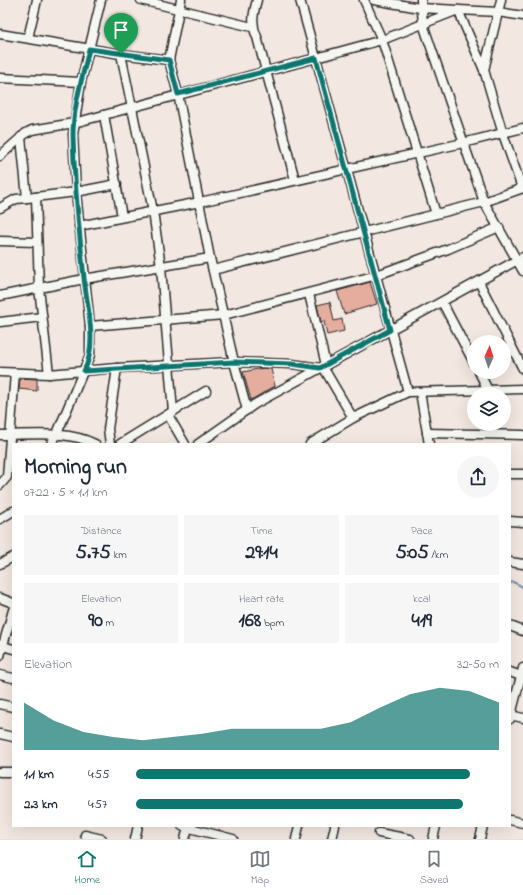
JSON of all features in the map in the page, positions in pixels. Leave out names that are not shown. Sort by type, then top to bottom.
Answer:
[{"type":"street","points":[[28,38],[36,0]]},
{"type":"street","points":[[52,443],[56,436],[90,355],[90,326],[76,192],[74,123],[81,82],[101,0]]},
{"type":"street","points":[[141,0],[252,27]]},
{"type":"street","points":[[181,0],[169,60],[178,94],[210,258],[234,362],[247,410]]},
{"type":"street","points":[[257,0],[252,27],[266,71],[295,180]]},
{"type":"street","points":[[300,0],[345,168],[408,392]]},
{"type":"street","points":[[364,0],[382,40],[436,214]]},
{"type":"street","points":[[374,0],[420,4],[458,10],[498,12],[523,16]]},
{"type":"street","points":[[484,70],[501,0]]},
{"type":"street","points":[[420,4],[423,24],[484,202],[520,259],[523,271]]},
{"type":"street","points":[[0,156],[32,130],[74,123],[382,40],[458,10]]},
{"type":"street","points":[[214,270],[484,202],[522,188],[503,134],[484,70],[458,10]]},
{"type":"street","points":[[0,34],[121,54],[169,60]]},
{"type":"street","points":[[121,54],[153,211],[161,267],[166,321],[170,413],[185,443]]},
{"type":"street","points":[[0,78],[81,82]]},
{"type":"street","points":[[104,115],[122,216]]},
{"type":"street","points":[[79,226],[122,216],[200,202],[345,168],[503,134],[523,128]]},
{"type":"street","points":[[21,138],[32,197],[39,288],[49,374]]},
{"type":"street","points":[[0,208],[16,199],[76,192],[117,184]]},
{"type":"street","points":[[90,326],[166,321],[224,315],[310,294],[376,275],[448,249],[499,227]]},
{"type":"street","points":[[0,241],[36,242]]},
{"type":"street","points":[[0,296],[84,278],[161,267],[210,258]]},
{"type":"street","points":[[199,443],[247,410],[520,259]]},
{"type":"street","points":[[480,282],[523,369]]},
{"type":"street","points":[[310,294],[323,367],[352,418]]},
{"type":"street","points":[[442,302],[467,350]]},
{"type":"street","points":[[0,322],[42,317]]},
{"type":"street","points":[[0,372],[49,374],[117,368],[234,362],[292,364],[323,367]]},
{"type":"street","points":[[110,443],[108,430],[117,368]]},
{"type":"street","points":[[0,485],[7,477],[9,435],[15,373]]},
{"type":"street","points":[[511,389],[523,389]]},
{"type":"street","points":[[122,443],[206,391]]},
{"type":"street","points":[[312,443],[352,418],[408,392],[467,391]]},
{"type":"street","points":[[420,392],[429,443]]},
{"type":"street","points":[[427,433],[523,435]]},
{"type":"street","points":[[0,435],[71,437],[92,443]]},
{"type":"street","points":[[511,474],[523,474]]},
{"type":"street","points":[[0,519],[12,512]]},
{"type":"street","points":[[511,521],[523,522]]},
{"type":"street","points":[[0,564],[12,558]]},
{"type":"street","points":[[511,562],[523,564]]},
{"type":"street","points":[[0,598],[12,603]]},
{"type":"street","points":[[0,656],[2,645],[12,622]]},
{"type":"street","points":[[511,626],[523,631]]},
{"type":"street","points":[[2,645],[12,649]]},
{"type":"street","points":[[511,672],[522,672],[511,712]]},
{"type":"street","points":[[0,675],[12,678]]},
{"type":"street","points":[[0,704],[12,707]]},
{"type":"street","points":[[511,716],[523,718]]},
{"type":"street","points":[[0,734],[12,737]]},
{"type":"street","points":[[0,772],[12,772]]},
{"type":"street","points":[[511,820],[523,823]]},
{"type":"street","points":[[86,827],[85,837],[102,839]]},
{"type":"street","points":[[135,839],[138,827]]},
{"type":"street","points":[[185,839],[185,827],[233,839]]},
{"type":"street","points":[[296,839],[299,827]]},
{"type":"street","points":[[332,839],[335,827]]},
{"type":"street","points":[[433,839],[436,827]]},
{"type":"street","points":[[480,839],[483,827]]},
{"type":"street","points":[[379,833],[410,839]]},
{"type":"building","points":[[370,282],[377,304],[344,314],[337,291]]},
{"type":"building","points":[[330,302],[334,321],[342,319],[344,331],[327,335],[324,321],[321,322],[317,305]]},
{"type":"building","points":[[263,368],[271,369],[275,386],[251,400],[243,372]]},
{"type":"building","points":[[20,378],[37,379],[37,391],[19,389]]},
{"type":"waterway","points":[[511,583],[513,582],[523,587]]},
{"type":"route","points":[[89,49],[121,54],[169,60],[178,94],[316,58],[390,330],[320,368],[292,364],[234,362],[84,371],[90,359],[90,326],[76,192],[73,134],[74,123],[81,82],[89,49]]}]
